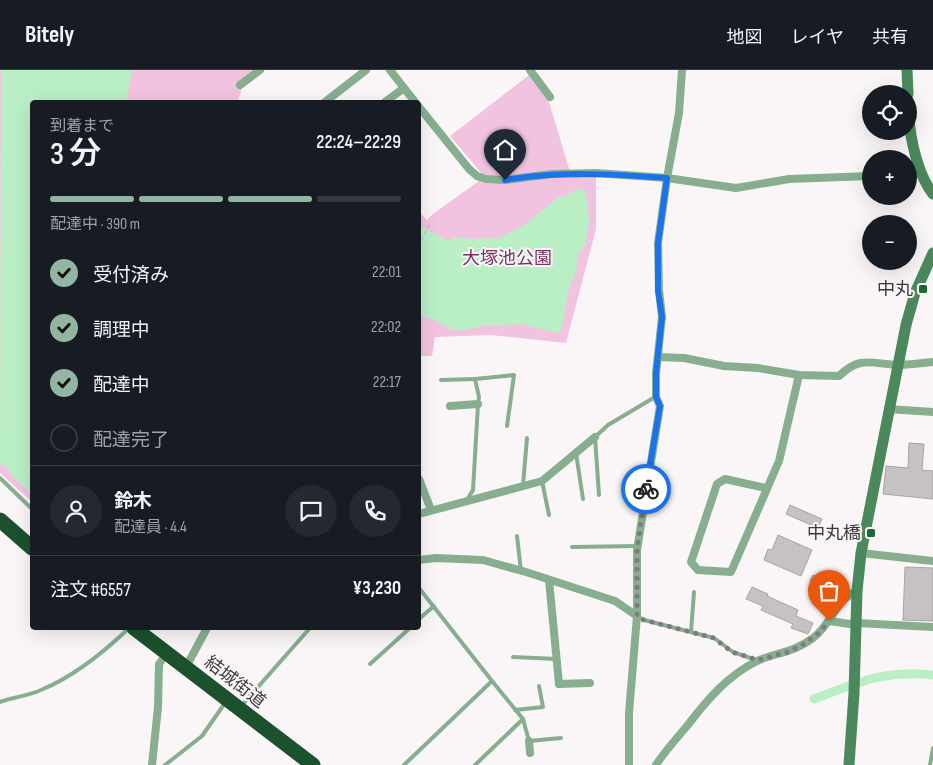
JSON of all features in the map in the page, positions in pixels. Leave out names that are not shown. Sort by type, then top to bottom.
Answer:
[{"type":"highway","points":[[0,520],[30,546]]},
{"type":"highway","name":"結城街道","points":[[137,630],[313,765]]},
{"type":"street","points":[[240,85],[260,70]]},
{"type":"street","points":[[328,100],[366,70]]},
{"type":"street","points":[[390,70],[413,100]]},
{"type":"street","points":[[530,70],[550,97]]},
{"type":"street","points":[[629,765],[629,713],[637,616],[638,546],[660,406],[656,397],[656,373],[662,317],[658,290],[658,243],[679,113],[682,70]]},
{"type":"street","points":[[907,70],[908,85]]},
{"type":"street","points":[[388,100],[404,88]]},
{"type":"street","points":[[421,109],[469,169],[477,176],[486,179],[505,180],[552,174],[596,173],[667,178],[736,188],[789,179],[862,176]]},
{"type":"street","points":[[913,140],[922,174],[933,194]]},
{"type":"street","points":[[917,174],[922,174]]},
{"type":"street","points":[[849,765],[857,591],[861,553],[888,408],[911,307],[933,253]]},
{"type":"street","points":[[658,358],[684,358],[724,366],[758,368],[799,375],[839,376],[848,367],[860,362],[898,365],[933,362]]},
{"type":"street","points":[[766,488],[725,480],[717,484],[691,562],[698,570],[731,572],[779,460],[799,375]]},
{"type":"street","points":[[450,406],[478,404]]},
{"type":"street","points":[[888,408],[933,412]]},
{"type":"street","points":[[421,513],[542,481],[595,437]]},
{"type":"street","points":[[421,484],[431,510]]},
{"type":"street","points":[[861,553],[933,561]]},
{"type":"street","points":[[421,560],[436,558],[483,560],[615,601],[637,616]]},
{"type":"street","points":[[549,580],[559,684],[590,683]]},
{"type":"street","points":[[656,765],[706,702],[723,684],[737,672],[758,660],[788,652],[804,644],[820,632],[845,598],[857,591]]},
{"type":"street","points":[[829,621],[850,624],[856,622],[933,628]]},
{"type":"street","points":[[186,667],[206,630]]},
{"type":"street","points":[[152,765],[158,707],[159,664],[167,652]]},
{"type":"street","points":[[529,741],[530,753]]},
{"type":"lane","points":[[441,380],[514,375],[508,426]]},
{"type":"lane","points":[[467,500],[473,490],[478,404],[474,379]]},
{"type":"lane","points":[[599,495],[595,437],[608,425],[656,397]]},
{"type":"lane","points":[[523,486],[526,438]]},
{"type":"lane","points":[[576,453],[583,499]]},
{"type":"lane","points":[[0,478],[30,506]]},
{"type":"lane","points":[[542,481],[549,515]]},
{"type":"lane","points":[[517,536],[521,571]]},
{"type":"lane","points":[[572,547],[638,546]]},
{"type":"lane","points":[[421,590],[522,719],[529,741],[561,738]]},
{"type":"lane","points":[[691,632],[694,592]]},
{"type":"lane","points":[[421,617],[434,606]]},
{"type":"lane","points":[[637,616],[644,620],[714,638],[732,652],[758,660]]},
{"type":"lane","points":[[0,702],[39,691],[71,676],[127,630]]},
{"type":"lane","points":[[165,765],[202,736],[308,630]]},
{"type":"lane","points":[[370,664],[408,630]]},
{"type":"lane","points":[[513,657],[557,659]]},
{"type":"lane","points":[[404,765],[492,681]]},
{"type":"lane","points":[[515,710],[543,706],[538,686]]},
{"type":"lane","points":[[475,765],[522,719]]},
{"type":"lane","points":[[930,765],[933,748]]},
{"type":"path","points":[[421,241],[428,225]]},
{"type":"green space","points":[[0,70],[254,70],[242,88],[239,100],[30,100],[30,500],[0,473]]},
{"type":"green space","name":"大塚池公園","points":[[529,75],[549,102],[571,175],[596,177],[596,229],[566,343],[491,335],[435,337],[432,356],[421,356],[421,214],[427,220],[479,181],[482,174],[450,136]]},
{"type":"shaded area","points":[[1,70],[132,70],[126,100],[30,100],[30,493],[9,473],[10,471],[0,465]]},
{"type":"shaded area","points":[[580,188],[583,189],[587,199],[589,221],[585,245],[577,255],[577,268],[569,289],[561,331],[558,333],[520,324],[484,326],[460,331],[450,329],[432,319],[421,316],[421,226],[447,240],[451,240],[454,237],[472,239],[498,238],[525,225],[557,198]]},
{"type":"building","points":[[909,443],[924,444],[922,470],[933,471],[933,499],[883,494],[886,466],[908,468]]},
{"type":"building","points":[[790,505],[822,519],[818,528],[786,514]]},
{"type":"building","points":[[778,535],[812,550],[801,576],[764,560],[768,549],[772,550]]},
{"type":"building","points":[[905,567],[933,568],[933,621],[903,620]]},
{"type":"building","points":[[813,575],[827,581],[823,591],[816,588],[817,585],[810,581]]},
{"type":"building","points":[[752,587],[798,610],[796,616],[813,623],[808,634],[791,628],[793,624],[761,610],[763,606],[746,599]]},
{"type":"waterway","points":[[814,699],[858,683],[886,676],[901,674],[933,675]]},
{"type":"way so far","points":[[646,489],[637,550],[637,616],[644,620],[714,638],[732,652],[758,660],[788,652],[804,644],[814,638],[829,621]]},
{"type":"place","name":"中丸","points":[[923,289]]},
{"type":"place","name":"中丸橋","points":[[871,533]]},
{"type":"route","points":[[505,180],[526,176],[574,173],[667,178],[658,243],[658,290],[662,317],[656,373],[656,397],[660,406],[646,489]]}]
